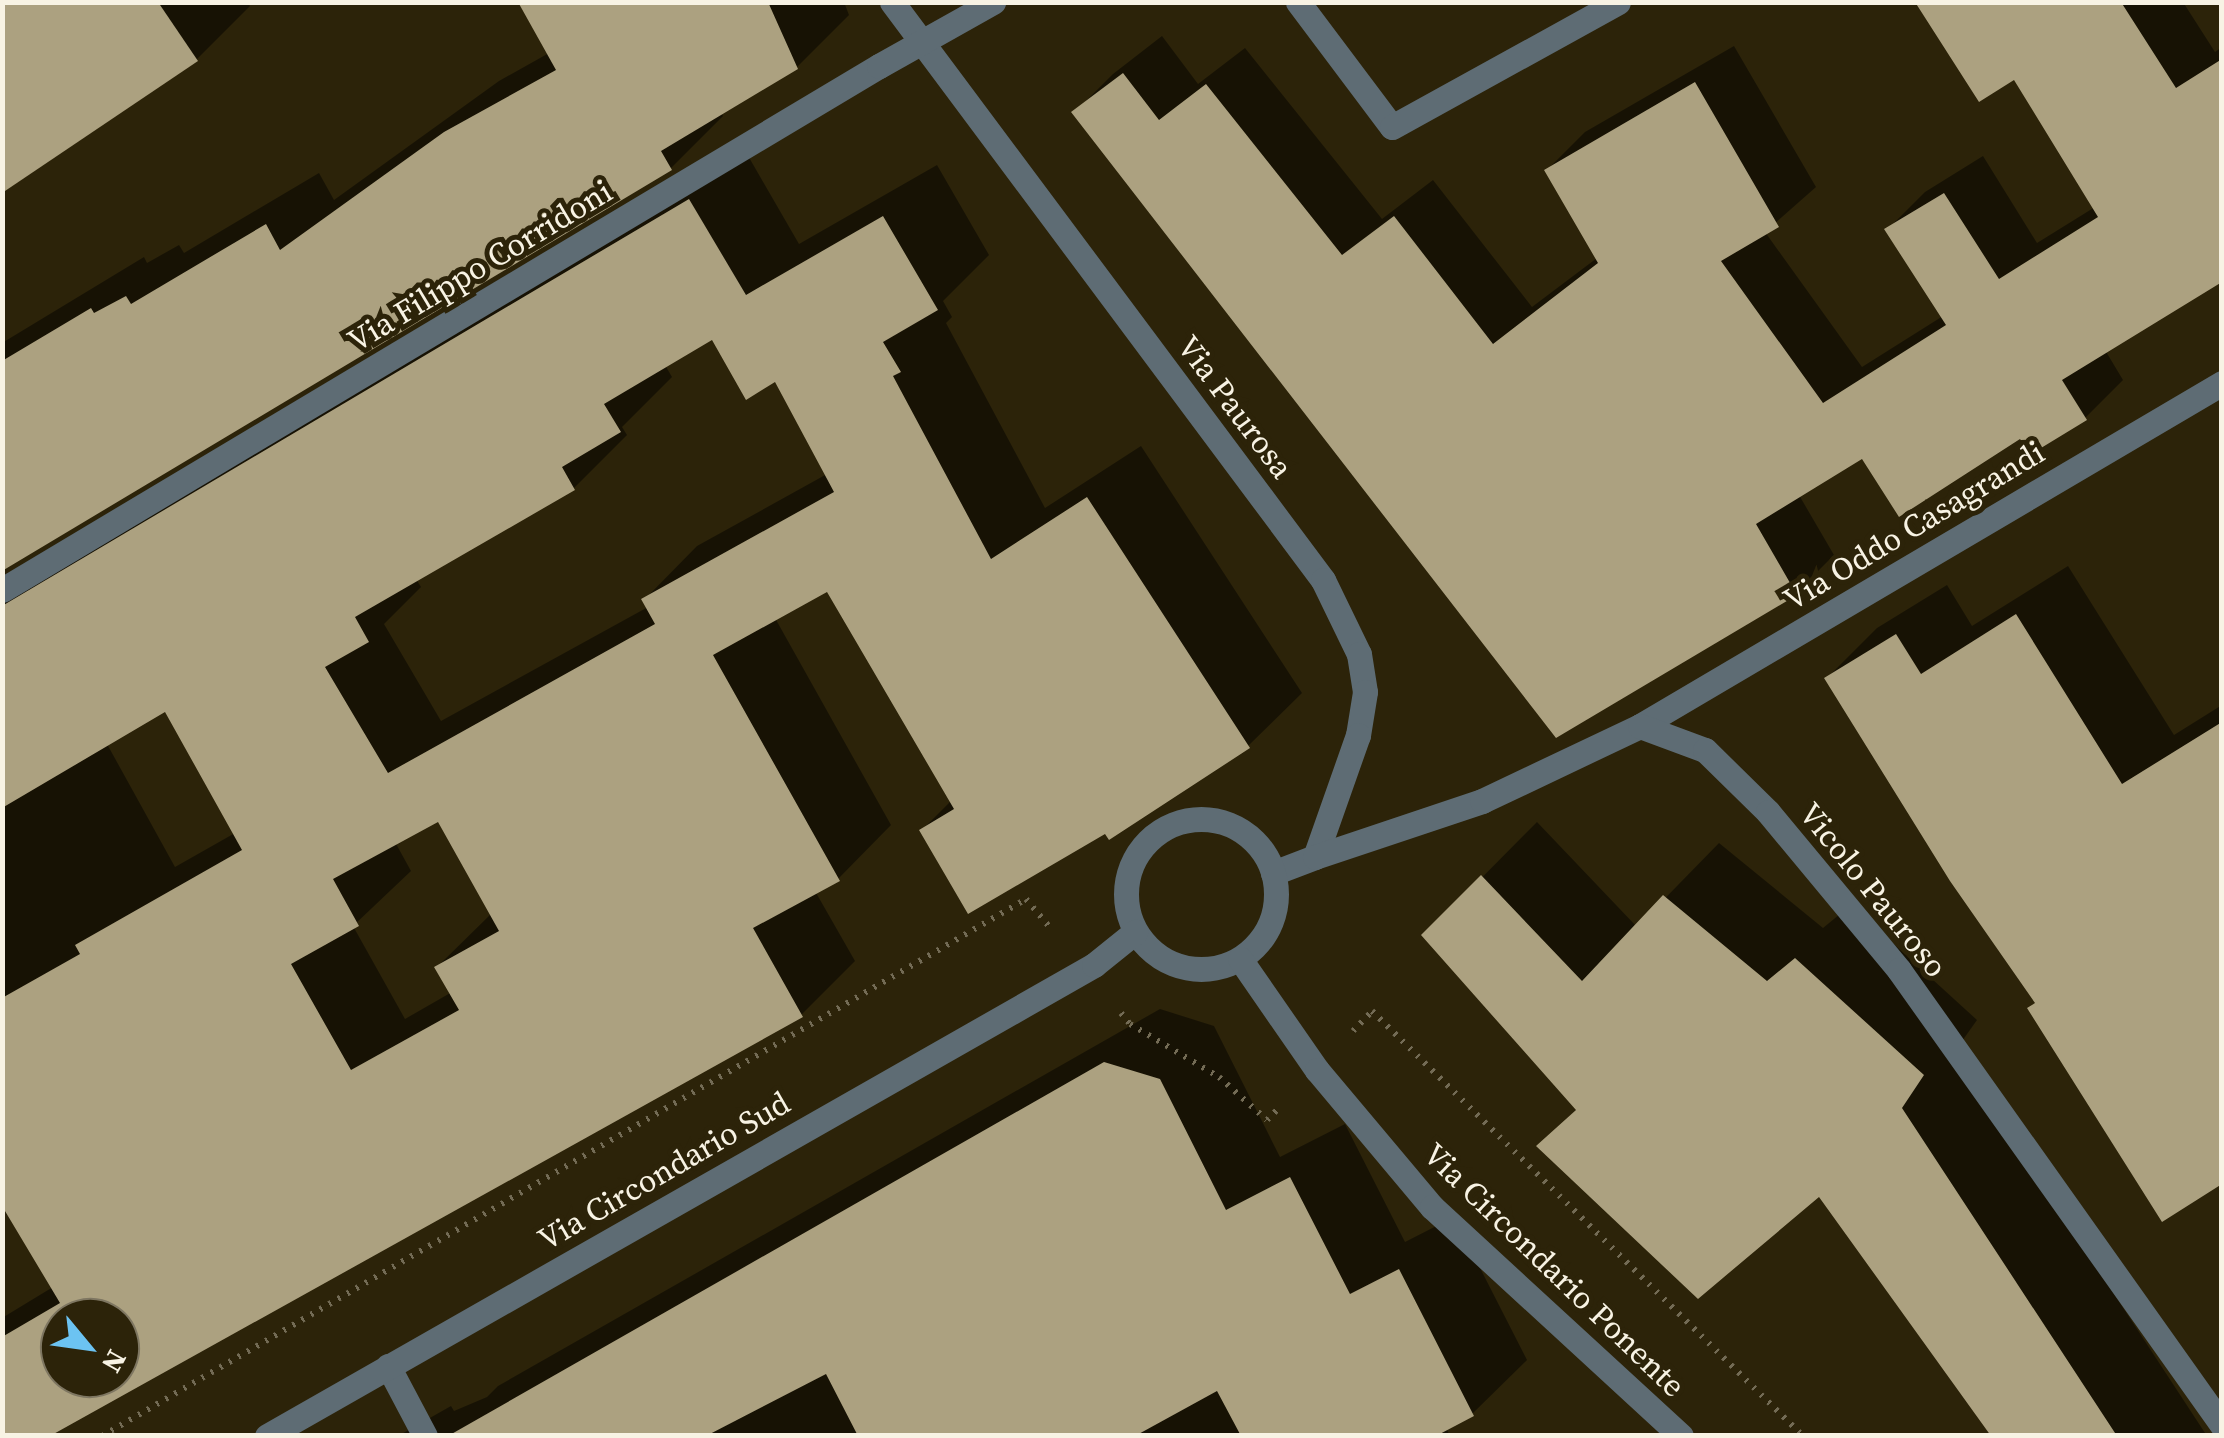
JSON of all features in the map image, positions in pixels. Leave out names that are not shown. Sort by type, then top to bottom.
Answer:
[{"type":"street","name":"Via Paurosa","points":[[892,2],[1322,580],[1359,654],[1364,692],[1358,735],[1315,857]]},
{"type":"street","name":"Via Filippo Corridoni","points":[[2,590],[922,41],[994,2]]},
{"type":"street","points":[[1298,2],[1392,127],[1618,2]]},
{"type":"street","name":"Via Oddo Casagrandi","points":[[1640,726],[2222,383]]},
{"type":"street","points":[[1273,873],[1482,802],[1640,726]]},
{"type":"street","name":"Vicolo Pauroso","points":[[1640,726],[1705,750],[1792,841],[1899,970],[2222,1425]]},
{"type":"street","points":[[1196,819],[1222,821],[1245,832],[1262,850],[1273,873],[1274,912],[1267,930],[1240,959],[1212,969],[1182,967],[1155,954],[1135,932],[1128,908],[1127,882],[1134,858],[1150,838],[1172,824],[1196,819]]},
{"type":"street","points":[[1090,968],[1135,932]]},
{"type":"street","name":"Via Circondario Ponente","points":[[1240,959],[1316,1070],[1432,1207],[1680,1436]]},
{"type":"street","name":"Via Circondario Sud","points":[[267,1436],[1090,968]]},
{"type":"street","points":[[388,1366],[425,1436]]},
{"type":"path","points":[[102,1436],[1026,899],[1090,968],[1130,1024],[1219,1077],[1267,1120],[1372,1011],[1803,1436]]},
{"type":"building","points":[[2,2],[158,2],[198,61],[2,193]]},
{"type":"building","points":[[518,2],[768,2],[798,69],[661,151],[672,170],[2,571],[2,361],[91,308],[94,313],[126,296],[131,304],[266,224],[280,250],[444,132],[556,70]]},
{"type":"building","points":[[1915,2],[2121,2],[2176,88],[2222,59],[2222,282],[2062,380],[2087,420],[2031,454],[2020,439],[1899,517],[1862,459],[1756,524],[1797,595],[1556,738],[1071,112],[1123,73],[1159,120],[1206,84],[1342,255],[1394,216],[1493,344],[1598,263],[1544,170],[1695,82],[1779,227],[1721,261],[1823,403],[1946,325],[1884,229],[1944,193],[1999,279],[2098,217],[2014,80],[1979,102]]},
{"type":"building","points":[[689,199],[746,295],[883,216],[938,310],[883,342],[901,372],[893,376],[991,559],[1087,497],[1250,748],[1109,840],[1105,834],[968,914],[919,830],[954,809],[827,592],[713,655],[840,881],[753,928],[803,1017],[140,1386],[140,1298],[57,1298],[2,1206],[2,998],[80,954],[75,945],[242,850],[165,712],[2,808],[2,606]],"holes":[[[712,340],[746,400],[775,382],[834,492],[641,599],[655,624],[388,773],[325,667],[369,642],[355,617],[575,490],[562,467],[621,432],[604,404]],[[438,822],[499,931],[434,967],[459,1010],[351,1070],[291,964],[359,926],[333,879]]]},
{"type":"building","points":[[2016,614],[2122,784],[2222,722],[2222,1184],[2162,1222],[2027,1008],[2035,1003],[1950,881],[1824,678],[1896,634],[1921,674]]},
{"type":"building","points":[[1481,875],[1582,981],[1663,895],[1767,981],[1795,958],[1924,1075],[1902,1108],[2117,1436],[1991,1436],[1819,1197],[1698,1299],[1536,1146],[1576,1110],[1421,935]]},
{"type":"building","points":[[1104,1062],[1160,1079],[1226,1210],[1290,1177],[1350,1294],[1399,1269],[1474,1416],[1436,1436],[1241,1436],[1217,1391],[1135,1436],[858,1436],[826,1374],[706,1436],[448,1436]]},
{"type":"building","points":[[40,1315],[40,1398],[118,1398],[50,1436],[2,1436],[2,1337]]}]
